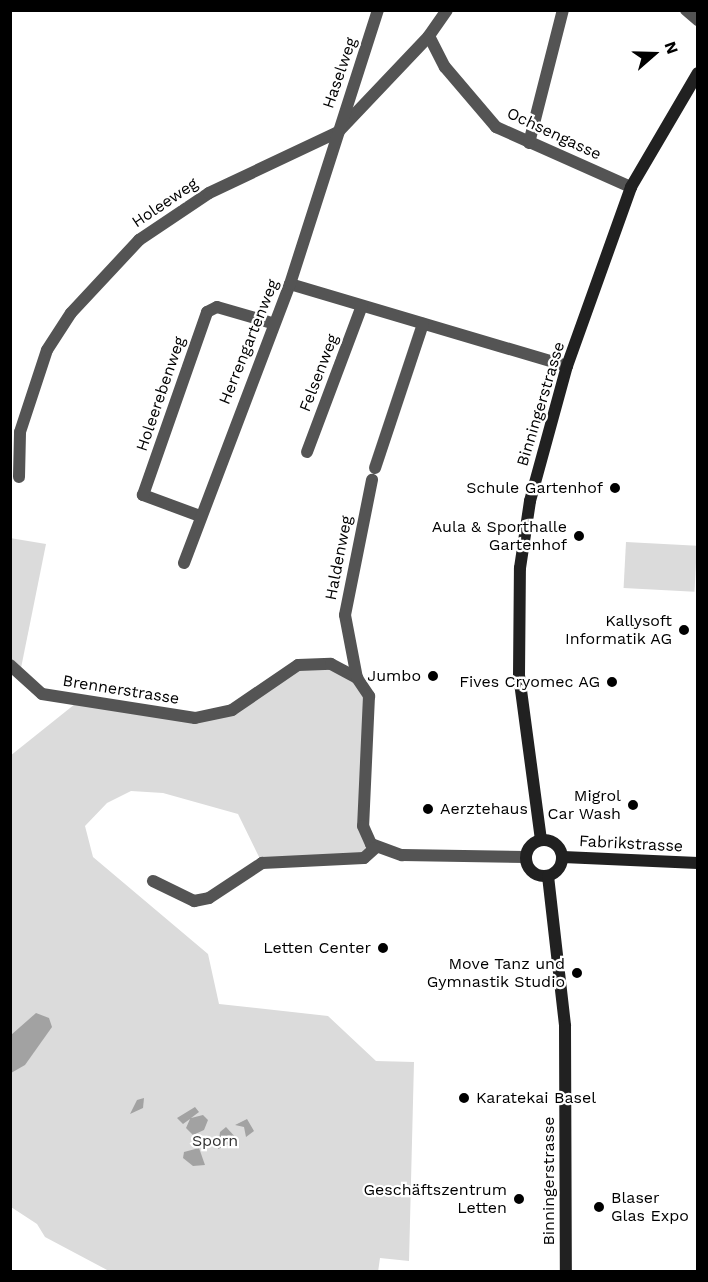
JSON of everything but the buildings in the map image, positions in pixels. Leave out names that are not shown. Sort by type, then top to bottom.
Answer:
[{"type":"street","name":"Haselweg","points":[[338,132],[378,10]]},
{"type":"street","points":[[429,36],[447,10]]},
{"type":"street","points":[[529,143],[563,10]]},
{"type":"street","points":[[686,10],[698,20]]},
{"type":"street","name":"Holeeweg","points":[[19,477],[20,432],[47,350],[71,313],[139,240],[209,193],[338,132],[429,36]]},
{"type":"street","name":"Ochsengasse","points":[[429,36],[446,67],[496,127],[631,187]]},
{"type":"street","name":"Binningerstrasse","points":[[541,840],[519,675],[520,568],[530,501],[567,366],[631,187],[698,73]]},
{"type":"street","name":"Herrengartenweg","points":[[184,563],[272,323],[290,284],[338,132]]},
{"type":"street","points":[[290,284],[567,366]]},
{"type":"street","name":"Felsenweg","points":[[307,452],[362,306]]},
{"type":"street","name":"Holeerebenweg","points":[[200,516],[144,495],[207,312],[217,307],[272,323]]},
{"type":"street","name":"Haldenweg","points":[[357,678],[345,615],[374,474],[423,324]]},
{"type":"street","name":"Brennerstrasse","points":[[10,665],[42,694],[195,718],[232,710],[298,665],[331,664],[357,678]]},
{"type":"street","points":[[357,678],[369,696],[371,714],[363,826],[375,848],[402,855],[526,857],[541,840],[558,845],[563,857],[561,867],[548,876],[532,872],[526,857]]},
{"type":"street","points":[[153,881],[194,901],[209,898],[262,863],[364,858],[375,848]]},
{"type":"street","name":"Fabrikstrasse","points":[[563,857],[698,863]]},
{"type":"street","name":"Binningerstrasse","points":[[548,876],[565,1026],[566,1272]]},
{"type":"green space","points":[[10,538],[46,544],[19,678],[11,665]]},
{"type":"green space","points":[[626,542],[697,546],[694,592],[624,588]]},
{"type":"green space","name":"Sporn","points":[[298,665],[348,671],[369,696],[363,826],[375,848],[364,858],[262,863],[238,814],[163,793],[131,791],[107,803],[85,826],[93,857],[208,954],[219,1004],[328,1016],[376,1061],[414,1062],[409,1261],[380,1258],[378,1272],[109,1271],[45,1237],[37,1224],[11,1207],[10,756],[80,700],[211,716]]},
{"type":"shaded area","points":[[36,1013],[49,1018],[52,1027],[25,1065],[11,1073],[11,1035]]},
{"type":"shaded area","points":[[144,1098],[143,1108],[130,1114],[137,1100]]},
{"type":"shaded area","points":[[195,1107],[199,1112],[191,1118],[203,1115],[208,1120],[204,1130],[193,1135],[186,1128],[190,1119],[183,1124],[177,1118]]},
{"type":"shaded area","points":[[247,1119],[254,1131],[246,1137],[244,1127],[235,1125]]},
{"type":"shaded area","points":[[226,1127],[238,1140],[218,1149],[220,1132]]},
{"type":"shaded area","points":[[199,1148],[205,1165],[193,1166],[183,1158],[184,1152]]},
{"type":"place","name":"Schule Gartenhof","points":[[615,488]]},
{"type":"place","name":"Aula & Sporthalle Gartenhof","points":[[579,536]]},
{"type":"place","name":"Kallysoft Informatik AG","points":[[684,630]]},
{"type":"place","name":"Jumbo","points":[[433,676]]},
{"type":"place","name":"Fives Cryomec AG","points":[[612,682]]},
{"type":"place","name":"Migrol Car Wash","points":[[633,805]]},
{"type":"place","name":"Aerztehaus","points":[[428,809]]},
{"type":"place","name":"Letten Center","points":[[383,948]]},
{"type":"place","name":"Move Tanz und Gymnastik Studio","points":[[577,973]]},
{"type":"place","name":"Karatekai Basel","points":[[464,1098]]},
{"type":"place","name":"Geschäftszentrum Letten","points":[[519,1199]]},
{"type":"place","name":"Blaser Glas Expo","points":[[599,1207]]}]
